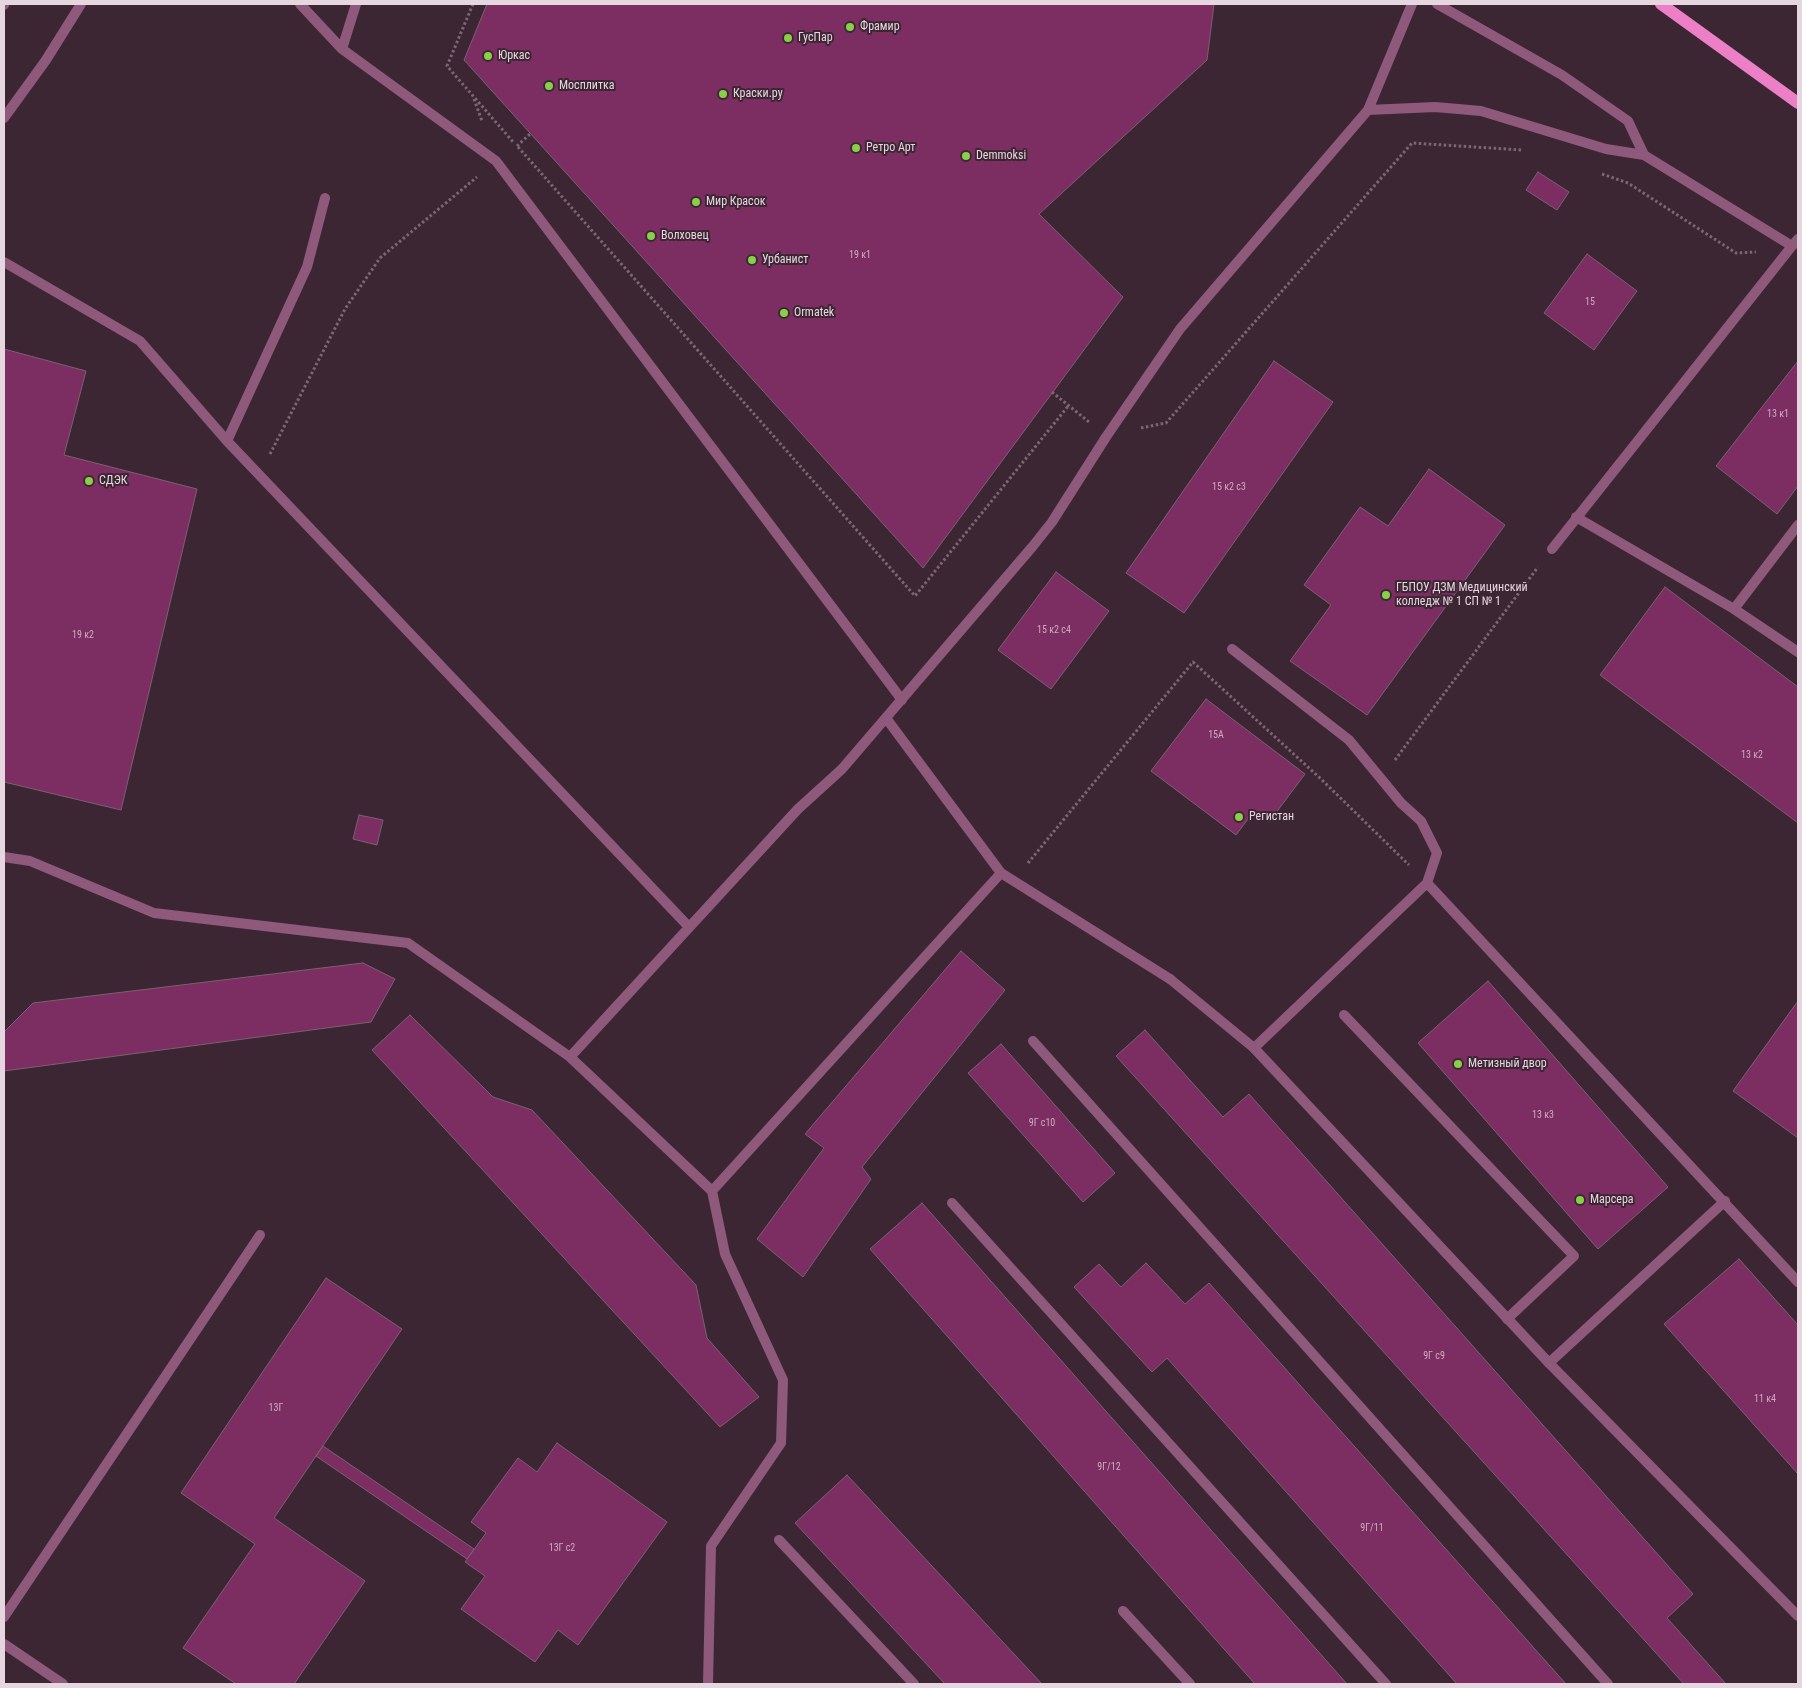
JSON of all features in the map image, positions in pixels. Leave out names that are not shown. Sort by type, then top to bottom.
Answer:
[{"type":"main road","points":[[1661,4],[1798,103]]},
{"type":"street","points":[[4,118],[46,60],[81,4]]},
{"type":"street","points":[[300,4],[342,49],[496,161],[902,700]]},
{"type":"street","points":[[342,49],[356,4]]},
{"type":"street","points":[[570,1056],[798,809],[842,769],[1052,522],[1106,436],[1180,329],[1368,110],[1412,4]]},
{"type":"street","points":[[1437,4],[1562,75],[1628,121],[1644,155]]},
{"type":"street","points":[[1368,110],[1435,107],[1481,111],[1606,149],[1644,155],[1793,245],[1576,516],[1552,549]]},
{"type":"street","points":[[227,441],[307,267],[325,198]]},
{"type":"street","points":[[4,262],[140,341],[227,441],[689,927]]},
{"type":"street","points":[[1576,516],[1734,609],[1798,652]]},
{"type":"street","points":[[1734,609],[1798,525]]},
{"type":"street","points":[[1232,648],[1349,740],[1401,803],[1421,821],[1437,852],[1427,883],[1254,1048]]},
{"type":"street","points":[[886,718],[1000,873],[1170,979],[1254,1048],[1549,1363],[1798,1616]]},
{"type":"street","points":[[4,858],[30,861],[154,913],[408,943],[570,1056],[712,1191],[725,1254],[783,1380],[781,1443],[711,1546],[708,1684]]},
{"type":"street","points":[[712,1191],[1000,873]]},
{"type":"street","points":[[1427,883],[1725,1201],[1798,1282]]},
{"type":"street","points":[[1344,1014],[1574,1256],[1507,1319]]},
{"type":"street","points":[[1032,1041],[1608,1684]]},
{"type":"street","points":[[1549,1363],[1725,1201]]},
{"type":"street","points":[[952,1203],[1386,1684]]},
{"type":"street","points":[[4,1617],[260,1235]]},
{"type":"street","points":[[779,1540],[914,1684]]},
{"type":"street","points":[[1123,1611],[1190,1684]]},
{"type":"street","points":[[4,1644],[63,1684]]},
{"type":"path","points":[[473,4],[447,66],[915,596],[1069,405]]},
{"type":"path","points":[[259,475],[345,310],[380,258],[496,161],[473,96]]},
{"type":"path","points":[[517,146],[530,134]]},
{"type":"path","points":[[1052,392],[1106,436],[1166,423],[1412,143],[1529,150]]},
{"type":"path","points":[[1601,174],[1628,183],[1736,253],[1793,245]]},
{"type":"path","points":[[1381,779],[1552,549]]},
{"type":"path","points":[[1013,881],[1193,662],[1321,779],[1427,883]]},
{"type":"building","points":[[487,4],[1214,4],[1207,60],[1039,214],[1123,297],[923,568],[464,60]]},
{"type":"building","points":[[1538,172],[1569,192],[1557,210],[1526,190]]},
{"type":"building","points":[[1587,254],[1637,291],[1594,350],[1544,313]]},
{"type":"building","points":[[4,349],[86,371],[64,455],[197,489],[121,810],[4,782]]},
{"type":"building","points":[[1274,361],[1333,402],[1184,613],[1126,573]]},
{"type":"building","points":[[1798,361],[1798,486],[1777,514],[1716,466]]},
{"type":"building","name":"ГБПОУ ДЗМ Медицинский колледж № 1 СП № 1","points":[[1429,469],[1505,525],[1367,715],[1290,661],[1331,605],[1304,585],[1360,507],[1388,526]]},
{"type":"building","points":[[1056,572],[1109,611],[1051,689],[998,650]]},
{"type":"building","points":[[1665,587],[1798,687],[1798,823],[1600,675]]},
{"type":"building","points":[[1206,699],[1305,774],[1269,822],[1254,811],[1236,835],[1151,771]]},
{"type":"building","points":[[359,815],[383,820],[377,845],[353,839]]},
{"type":"building","points":[[961,951],[1005,990],[862,1167],[871,1179],[803,1277],[757,1239],[824,1148],[805,1134]]},
{"type":"building","points":[[363,963],[395,979],[371,1022],[4,1071],[4,1032],[33,1003]]},
{"type":"building","points":[[1488,981],[1668,1187],[1598,1249],[1418,1043]]},
{"type":"building","points":[[1798,1001],[1798,1138],[1733,1091]]},
{"type":"building","points":[[410,1015],[493,1097],[532,1110],[696,1285],[707,1338],[759,1397],[720,1427],[372,1050]]},
{"type":"building","points":[[1145,1030],[1223,1117],[1249,1094],[1693,1594],[1667,1618],[1726,1684],[1684,1684],[1116,1056]]},
{"type":"building","points":[[1001,1044],[1115,1173],[1083,1202],[968,1073]]},
{"type":"building","points":[[922,1203],[1347,1684],[1255,1684],[870,1249]]},
{"type":"building","points":[[1739,1259],[1798,1325],[1798,1474],[1664,1324]]},
{"type":"building","points":[[1146,1263],[1185,1304],[1209,1283],[1566,1684],[1457,1684],[1167,1358],[1152,1372],[1074,1287],[1099,1264],[1121,1287]]},
{"type":"building","points":[[326,1278],[402,1329],[274,1518],[365,1581],[294,1684],[236,1684],[183,1648],[255,1544],[181,1493]]},
{"type":"building","points":[[557,1443],[667,1522],[578,1645],[558,1630],[535,1662],[461,1609],[485,1576],[465,1562],[486,1533],[471,1522],[518,1458],[537,1472]]},
{"type":"building","points":[[323,1446],[474,1549],[467,1559],[316,1456]]},
{"type":"building","points":[[847,1475],[1042,1684],[945,1684],[795,1523]]},
{"type":"place","name":"Фрамир","points":[[850,27]]},
{"type":"place","name":"ГусПар","points":[[788,38]]},
{"type":"place","name":"Юркас","points":[[488,56]]},
{"type":"place","name":"Мосплитка","points":[[549,86]]},
{"type":"place","name":"Краски.ру","points":[[723,94]]},
{"type":"place","name":"Ретро Арт","points":[[856,148]]},
{"type":"place","name":"Demmoksi","points":[[966,156]]},
{"type":"place","name":"Мир Красок","points":[[696,202]]},
{"type":"place","name":"Волховец","points":[[651,236]]},
{"type":"place","name":"Урбанист","points":[[752,260]]},
{"type":"place","name":"Ormatek","points":[[784,313]]},
{"type":"place","name":"СДЭК","points":[[89,481]]},
{"type":"place","name":"ГБПОУ ДЗМ Медицинский колледж № 1 СП № 1","points":[[1386,595]]},
{"type":"place","name":"Регистан","points":[[1239,817]]},
{"type":"place","name":"Метизный двор","points":[[1458,1064]]},
{"type":"place","name":"Марсера","points":[[1580,1200]]}]
